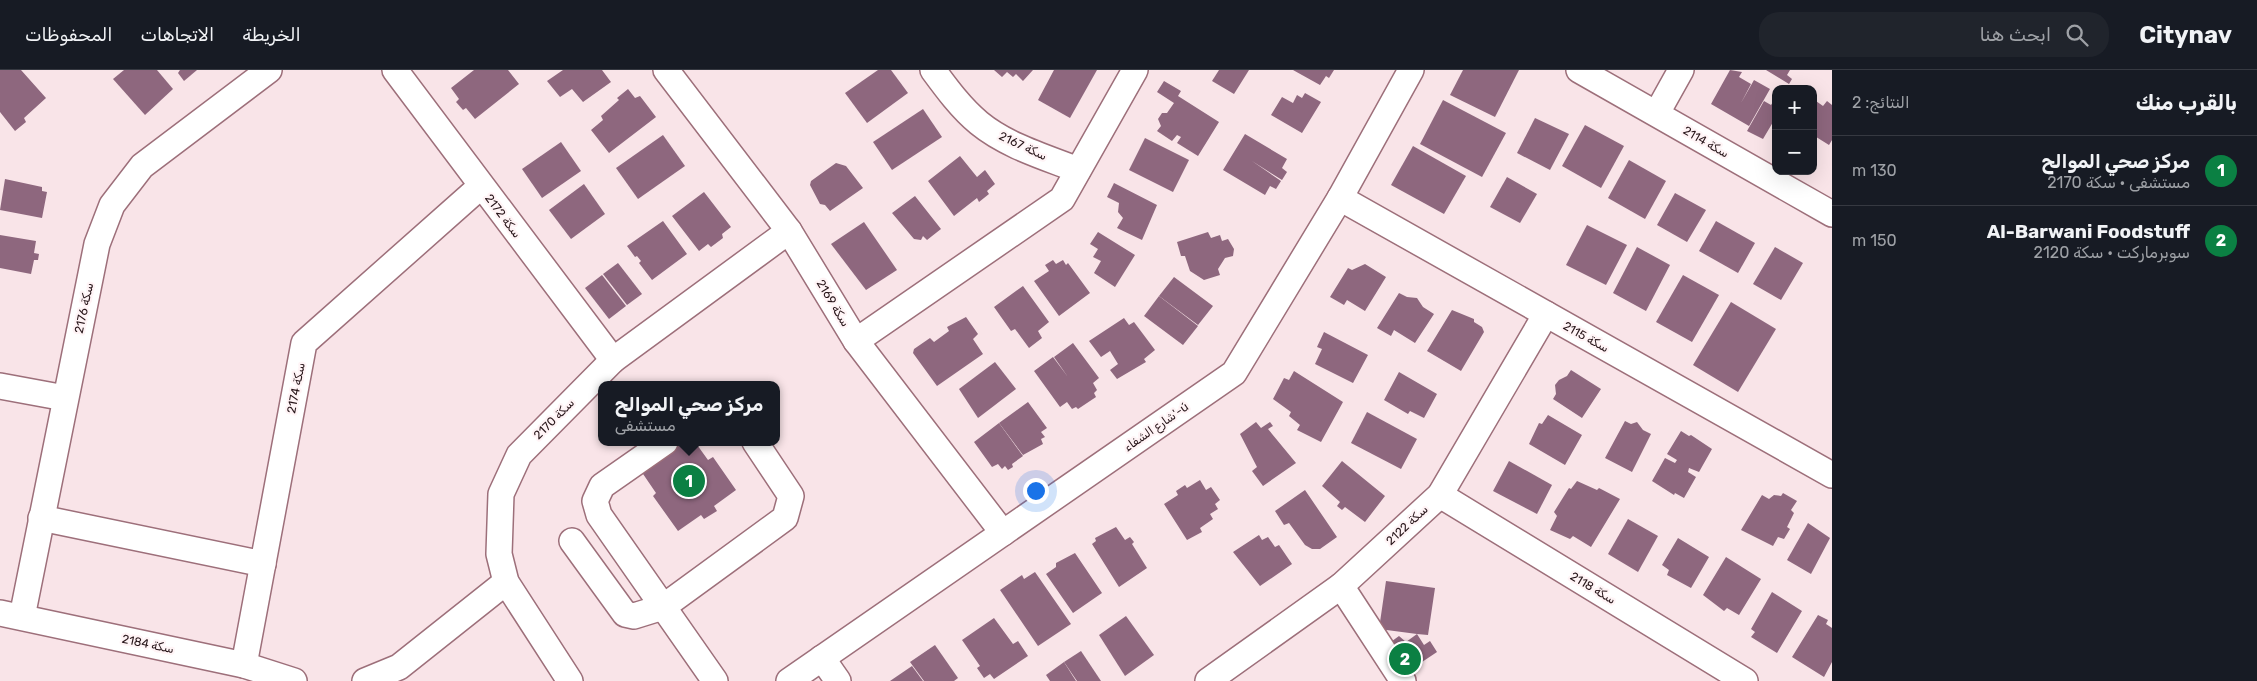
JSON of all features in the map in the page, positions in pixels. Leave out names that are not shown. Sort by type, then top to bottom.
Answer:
[{"type":"street","name":"سكة 2176","points":[[11,615],[42,518],[97,244],[112,205],[142,166],[269,70]]},
{"type":"street","name":"سكة 2172","points":[[396,70],[613,360]]},
{"type":"street","name":"سكة 2169","points":[[666,70],[788,231],[856,341],[1003,533]]},
{"type":"street","name":"سكة 2167","points":[[933,70],[958,102],[980,124],[1012,144],[1078,170]]},
{"type":"street","points":[[856,341],[1062,199],[1135,70]]},
{"type":"street","name":"شارع الشفاء'-ú","points":[[789,681],[1234,373],[1340,198],[1411,70]]},
{"type":"street","name":"سكة 2114","points":[[1579,70],[1832,214]]},
{"type":"street","points":[[1656,113],[1681,70]]},
{"type":"street","name":"سكة 2174","points":[[244,665],[304,343],[481,186]]},
{"type":"street","name":"سكة 2115","points":[[1340,198],[1832,475]]},
{"type":"street","name":"سكة 2170","points":[[570,681],[506,582],[499,554],[501,494],[519,455],[613,360],[788,231]]},
{"type":"street","name":"سكة 2122","points":[[1208,681],[1341,586],[1440,494],[1546,314]]},
{"type":"street","points":[[0,386],[65,398]]},
{"type":"street","points":[[659,446],[602,486],[595,501],[599,515],[715,681]]},
{"type":"street","points":[[572,542],[625,614],[634,616],[663,606],[785,518],[791,496],[758,446]]},
{"type":"street","name":"سكة 2118","points":[[1440,494],[1746,681]]},
{"type":"street","points":[[42,518],[263,564]]},
{"type":"street","points":[[365,681],[399,667],[506,582]]},
{"type":"street","points":[[1341,586],[1403,681]]},
{"type":"street","name":"سكة 2184","points":[[11,615],[244,665],[294,681]]},
{"type":"street","points":[[822,658],[838,681]]},
{"type":"building","points":[[0,70],[21,70],[46,98],[24,118],[26,122],[15,131],[0,112]]},
{"type":"building","points":[[124,70],[157,70],[173,89],[145,115],[113,79]]},
{"type":"building","points":[[180,70],[197,70],[184,81],[178,73]]},
{"type":"building","points":[[474,70],[508,70],[519,84],[475,119],[466,108],[463,110],[456,102],[459,99],[451,88]]},
{"type":"building","points":[[563,70],[602,70],[611,82],[583,102],[572,89],[560,97],[547,81]]},
{"type":"building","points":[[878,70],[891,70],[908,93],[867,123],[845,93]]},
{"type":"building","points":[[994,70],[1033,70],[1023,81],[1016,74],[1013,77],[1007,72],[1002,77]]},
{"type":"building","points":[[1054,70],[1097,70],[1070,118],[1038,100]]},
{"type":"building","points":[[1219,70],[1249,70],[1234,94],[1212,81]]},
{"type":"building","points":[[1293,70],[1334,70],[1329,78],[1326,76],[1320,85]]},
{"type":"building","points":[[1463,70],[1519,70],[1495,117],[1450,95]]},
{"type":"building","points":[[1730,70],[1742,72],[1739,77],[1751,84],[1741,103],[1754,80],[1770,89],[1749,126],[1711,104]]},
{"type":"building","points":[[1766,70],[1790,70],[1787,75],[1792,79],[1789,84]]},
{"type":"building","points":[[1164,81],[1181,91],[1178,96],[1219,122],[1198,156],[1177,143],[1181,137],[1177,135],[1172,141],[1157,131],[1161,126],[1158,119],[1162,113],[1167,113],[1174,103],[1157,92]]},
{"type":"building","points":[[628,89],[635,98],[640,96],[656,117],[609,153],[591,130],[603,120],[601,116]]},
{"type":"building","points":[[1305,93],[1321,102],[1302,133],[1271,115],[1282,97],[1293,103],[1297,95],[1302,98]]},
{"type":"building","points":[[1443,100],[1506,133],[1482,177],[1420,144]]},
{"type":"building","points":[[1764,101],[1771,105],[1772,104],[1772,124],[1763,139],[1747,131]]},
{"type":"building","points":[[1827,101],[1832,105],[1832,140],[1829,145],[1817,138],[1817,102],[1823,106]]},
{"type":"building","points":[[923,109],[942,137],[892,170],[873,142]]},
{"type":"building","points":[[1535,118],[1569,134],[1550,170],[1517,153]]},
{"type":"building","points":[[1585,125],[1624,146],[1601,188],[1562,166]]},
{"type":"building","points":[[1245,134],[1287,159],[1282,168],[1287,172],[1282,180],[1252,161],[1281,181],[1276,189],[1270,186],[1265,195],[1223,170]]},
{"type":"building","points":[[663,135],[685,166],[638,199],[616,168]]},
{"type":"building","points":[[1145,138],[1189,160],[1173,192],[1129,170]]},
{"type":"building","points":[[561,142],[581,171],[542,198],[522,169]]},
{"type":"building","points":[[1413,146],[1466,176],[1444,214],[1391,185]]},
{"type":"building","points":[[960,156],[977,177],[985,170],[995,184],[987,191],[989,194],[979,202],[977,198],[954,216],[928,181]]},
{"type":"building","points":[[1629,160],[1666,181],[1645,219],[1608,198]]},
{"type":"building","points":[[836,163],[846,166],[863,188],[830,211],[825,205],[820,204],[810,185],[811,181]]},
{"type":"building","points":[[1507,177],[1537,194],[1520,223],[1490,207]]},
{"type":"building","points":[[5,179],[42,187],[42,191],[47,192],[42,218],[0,210]]},
{"type":"building","points":[[1114,183],[1157,205],[1142,240],[1117,228],[1123,218],[1118,212],[1119,203],[1107,197]]},
{"type":"building","points":[[584,184],[605,214],[571,239],[549,210]]},
{"type":"building","points":[[704,192],[731,227],[722,234],[723,238],[711,247],[708,244],[699,251],[672,216]]},
{"type":"building","points":[[1675,193],[1706,210],[1687,242],[1657,225]]},
{"type":"building","points":[[915,196],[941,229],[927,240],[923,236],[921,240],[914,239],[892,213]]},
{"type":"building","points":[[663,221],[687,254],[652,280],[639,263],[641,261],[637,256],[635,257],[627,246]]},
{"type":"building","points":[[1716,221],[1755,243],[1738,273],[1699,251]]},
{"type":"building","points":[[864,222],[897,270],[866,290],[831,244]]},
{"type":"building","points":[[1587,225],[1627,245],[1606,285],[1566,265]]},
{"type":"building","points":[[1098,232],[1135,255],[1115,287],[1094,273],[1101,261],[1093,257],[1098,249],[1090,244]]},
{"type":"building","points":[[1208,232],[1211,238],[1220,235],[1222,241],[1228,239],[1234,249],[1233,256],[1225,258],[1218,269],[1220,275],[1204,280],[1190,271],[1185,256],[1181,256],[1177,242]]},
{"type":"building","points":[[0,235],[36,241],[34,253],[39,254],[38,260],[34,260],[31,274],[0,268]]},
{"type":"building","points":[[1637,247],[1670,265],[1646,311],[1613,293]]},
{"type":"building","points":[[1775,247],[1803,263],[1781,300],[1753,284]]},
{"type":"building","points":[[1053,260],[1056,264],[1063,260],[1066,265],[1068,263],[1090,293],[1059,316],[1034,281],[1049,271],[1045,265]]},
{"type":"building","points":[[618,263],[642,294],[627,305],[603,274]]},
{"type":"building","points":[[1365,264],[1386,277],[1365,311],[1347,300],[1344,305],[1330,297],[1348,268],[1352,270]]},
{"type":"building","points":[[602,275],[626,306],[609,319],[585,288]]},
{"type":"building","points":[[1683,275],[1719,295],[1692,342],[1656,322]]},
{"type":"building","points":[[1174,277],[1213,306],[1198,325],[1159,296]]},
{"type":"building","points":[[1023,286],[1049,322],[1038,331],[1042,338],[1029,348],[1015,329],[1011,331],[994,307]]},
{"type":"building","points":[[1399,293],[1407,297],[1417,298],[1423,307],[1434,314],[1415,343],[1394,330],[1391,336],[1377,328]]},
{"type":"building","points":[[1159,296],[1198,326],[1183,345],[1144,316]]},
{"type":"building","points":[[1731,302],[1776,329],[1738,392],[1693,365]]},
{"type":"building","points":[[1452,310],[1474,319],[1474,322],[1482,327],[1484,332],[1461,371],[1427,351]]},
{"type":"building","points":[[966,317],[978,334],[973,339],[983,354],[937,386],[913,353],[914,349],[930,338],[934,342],[949,331],[947,327]]},
{"type":"building","points":[[1124,318],[1129,325],[1134,322],[1155,350],[1144,359],[1146,362],[1117,379],[1110,370],[1118,364],[1110,351],[1101,357],[1089,341]]},
{"type":"building","points":[[1324,332],[1368,355],[1353,383],[1315,364],[1322,349],[1317,347]]},
{"type":"building","points":[[1073,343],[1099,378],[1093,383],[1097,390],[1094,393],[1096,397],[1078,409],[1076,407],[1072,409],[1067,402],[1060,407],[1034,371],[1053,357],[1068,377],[1054,357]]},
{"type":"building","points":[[995,362],[1016,389],[978,418],[959,389]]},
{"type":"building","points":[[1571,370],[1601,389],[1582,418],[1553,399],[1556,394],[1555,385],[1559,380],[1567,376]]},
{"type":"building","points":[[1294,371],[1343,402],[1321,442],[1297,430],[1300,425],[1289,416],[1291,412],[1273,399],[1284,378],[1289,380]]},
{"type":"building","points":[[1399,372],[1437,394],[1424,418],[1410,411],[1408,414],[1384,400]]},
{"type":"building","points":[[1028,402],[1047,428],[1041,432],[1045,437],[1041,439],[1043,444],[1023,455],[999,423]]},
{"type":"building","points":[[1367,412],[1417,439],[1401,469],[1351,443]]},
{"type":"building","points":[[1548,415],[1582,435],[1565,465],[1529,444],[1539,423],[1542,424]]},
{"type":"building","points":[[1625,421],[1631,424],[1637,422],[1643,430],[1651,434],[1632,472],[1605,458]]},
{"type":"building","points":[[1256,422],[1261,428],[1270,422],[1273,426],[1268,429],[1296,463],[1263,486],[1252,471],[1257,467],[1240,434]]},
{"type":"building","points":[[999,423],[1023,456],[1012,464],[1013,467],[1008,470],[1005,466],[1002,469],[998,464],[992,467],[974,442]]},
{"type":"building","points":[[1681,431],[1689,436],[1691,435],[1712,449],[1699,472],[1689,468],[1688,472],[1696,477],[1684,498],[1675,493],[1674,495],[1652,481],[1665,458],[1675,463],[1677,460],[1667,454]]},
{"type":"building","points":[[677,446],[698,446],[708,460],[713,457],[736,490],[714,506],[717,511],[704,519],[701,515],[678,531],[653,496],[656,493],[641,471]]},
{"type":"building","points":[[1342,461],[1385,496],[1365,522],[1345,507],[1342,510],[1337,506],[1340,502],[1322,486]]},
{"type":"building","points":[[1509,461],[1552,485],[1537,514],[1493,491]]},
{"type":"building","points":[[1200,480],[1206,490],[1211,487],[1220,500],[1215,504],[1218,509],[1210,514],[1213,519],[1200,528],[1202,532],[1187,540],[1164,504],[1178,495],[1176,491],[1185,485],[1187,488]]},
{"type":"building","points":[[1577,481],[1597,490],[1599,488],[1620,499],[1591,547],[1573,536],[1570,539],[1550,530],[1557,516],[1554,512],[1569,488],[1571,489]]},
{"type":"building","points":[[1305,490],[1337,537],[1320,549],[1312,549],[1305,545],[1289,523],[1284,525],[1275,511]]},
{"type":"building","points":[[1783,493],[1797,501],[1791,510],[1794,513],[1787,527],[1790,529],[1784,539],[1778,537],[1773,546],[1741,530],[1762,495],[1769,499],[1774,495],[1781,496]]},
{"type":"building","points":[[1628,519],[1658,536],[1638,572],[1608,554]]},
{"type":"building","points":[[1808,523],[1830,538],[1811,574],[1787,560]]},
{"type":"building","points":[[1116,527],[1125,540],[1130,537],[1134,542],[1132,544],[1147,568],[1119,587],[1092,544],[1096,541],[1095,538]]},
{"type":"building","points":[[1259,535],[1262,540],[1268,537],[1275,547],[1279,545],[1292,564],[1260,586],[1233,552]]},
{"type":"building","points":[[1678,538],[1709,557],[1691,588],[1667,575],[1669,570],[1662,565]]},
{"type":"building","points":[[1075,553],[1102,593],[1073,613],[1046,574],[1056,567],[1056,563]]},
{"type":"building","points":[[1726,557],[1761,579],[1739,615],[1727,608],[1724,611],[1703,595]]},
{"type":"building","points":[[1035,572],[1071,624],[1038,646],[1000,590],[1022,575],[1024,579]]},
{"type":"building","points":[[1386,581],[1435,588],[1428,635],[1379,629]]},
{"type":"building","points":[[1772,592],[1802,611],[1777,653],[1751,637],[1755,632],[1751,629]]},
{"type":"building","points":[[1818,615],[1828,620],[1826,624],[1832,628],[1832,662],[1824,677],[1792,657]]},
{"type":"building","points":[[1126,616],[1154,655],[1125,676],[1099,635]]},
{"type":"building","points":[[994,618],[1013,644],[1018,641],[1028,656],[994,679],[990,674],[984,678],[977,668],[980,666],[962,640]]},
{"type":"building","points":[[1417,634],[1424,645],[1430,641],[1437,652],[1407,672],[1388,644],[1399,636],[1406,642]]},
{"type":"building","points":[[935,645],[958,678],[954,681],[924,681],[910,662]]},
{"type":"building","points":[[1081,651],[1101,681],[1077,681],[1064,662]]},
{"type":"building","points":[[1064,662],[1076,681],[1050,681],[1046,675]]},
{"type":"building","points":[[912,666],[923,681],[890,681]]},
{"type":"place","name":"مركز صحي الموالح","points":[[689,481]]},
{"type":"place","name":"Al-Barwani Foodstuff","points":[[1405,659]]}]
